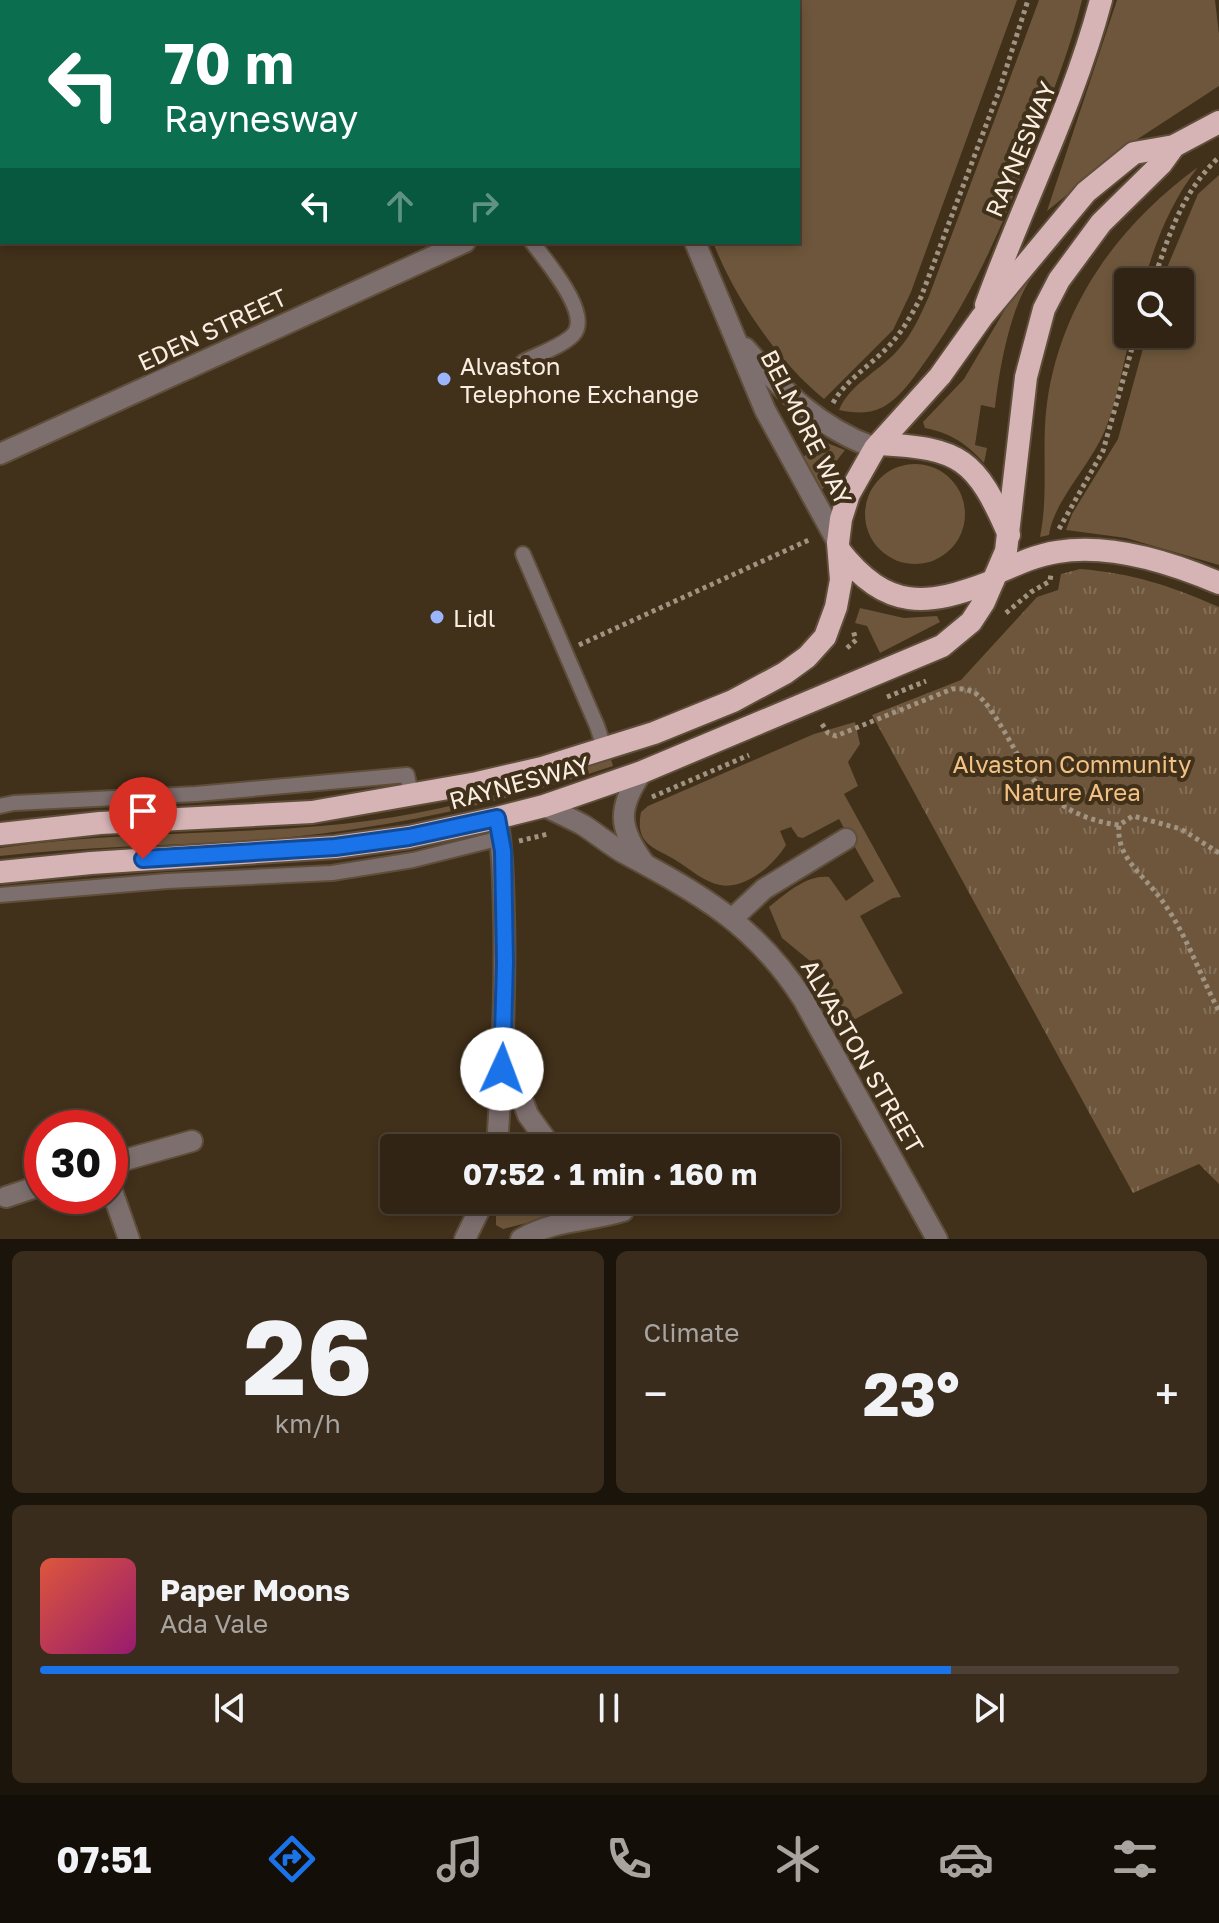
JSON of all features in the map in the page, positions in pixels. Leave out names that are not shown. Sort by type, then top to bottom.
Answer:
[{"type":"highway","name":"RAYNESWAY","points":[[982,317],[1006,250],[1073,90],[1101,0]]},
{"type":"highway","name":"RAYNESWAY","points":[[877,446],[940,376],[982,317],[1065,214],[1096,182],[1134,153],[1174,146],[1219,122]]},
{"type":"highway","name":"RAYNESWAY","points":[[1010,537],[1026,377],[1044,309],[1059,280],[1101,223],[1161,164],[1174,146]]},
{"type":"highway","points":[[996,576],[1010,537],[994,501],[977,475],[945,451],[877,446],[849,494],[839,547],[854,569],[872,585],[917,601],[955,595],[1054,552],[1088,549],[1118,552],[1219,583]]},
{"type":"highway","name":"RAYNESWAY","points":[[0,834],[100,823],[312,812],[542,768],[605,750],[733,701],[785,673],[807,657],[825,637],[833,614],[841,580],[839,547]]},
{"type":"highway","name":"RAYNESWAY","points":[[0,872],[178,856],[335,847],[409,837],[500,833],[544,806],[642,772],[942,646],[971,622],[996,576]]},
{"type":"street","name":"BELMORE WAY","points":[[696,244],[765,410],[839,547]]},
{"type":"street","name":"EDEN STREET","points":[[0,454],[443,247]]},
{"type":"street","name":"BELMORE WAY","points":[[732,333],[784,392],[820,419],[859,442],[877,446]]},
{"type":"street","points":[[642,772],[630,789],[623,810],[627,837],[644,863]]},
{"type":"street","name":"ALVASTON STREET","points":[[544,806],[581,824],[621,852],[696,892],[733,918],[782,967],[803,999],[937,1239]]},
{"type":"street","points":[[498,1134],[504,1050],[505,962],[500,833]]},
{"type":"street","points":[[733,918],[764,889],[846,839]]},
{"type":"street","points":[[504,1050],[528,1115],[542,1134]]},
{"type":"street","points":[[128,1159],[192,1141]]},
{"type":"street","points":[[6,1197],[24,1191]]},
{"type":"street","points":[[120,1214],[129,1239]]},
{"type":"street","points":[[465,1239],[479,1214]]},
{"type":"street","points":[[521,1239],[569,1220],[605,1214]]},
{"type":"lane","points":[[523,362],[574,334],[579,322],[574,303],[533,244]]},
{"type":"lane","points":[[523,554],[605,750]]},
{"type":"lane","name":"RAYNESWAY","points":[[0,806],[196,794],[407,775],[411,794]]},
{"type":"lane","name":"RAYNESWAY","points":[[0,895],[167,881],[332,873],[413,860],[500,833]]},
{"type":"path","points":[[832,405],[840,391],[888,347],[906,325],[921,297],[999,91],[1028,0]]},
{"type":"path","points":[[1158,268],[1176,215],[1194,183],[1219,157]]},
{"type":"path","points":[[564,652],[811,539]]},
{"type":"path","points":[[822,724],[828,733],[836,736],[952,689],[971,691],[986,703],[1038,785],[1065,808],[1095,822],[1119,825],[1133,816],[1181,829],[1219,853]]},
{"type":"path","points":[[1119,825],[1118,840],[1127,860],[1172,914],[1219,1011]]},
{"type":"path","points":[[500,833],[555,832]]},
{"type":"green space","points":[[800,0],[1017,0],[911,292],[893,330],[824,399],[774,348],[745,306],[714,244],[800,244]]},
{"type":"green space","points":[[1039,0],[1082,0],[1054,88],[1013,197],[975,280],[945,333],[901,393],[876,410],[839,410],[850,393],[897,351],[919,318]]},
{"type":"green space","points":[[1117,0],[1215,0],[1219,34],[1219,86],[1130,144],[1047,211]]},
{"type":"green space","points":[[1198,167],[1165,222],[1149,268],[1114,268],[1114,348],[1128,348],[1111,414],[1101,439],[1058,509],[1049,535],[1040,537],[1047,403],[1065,332],[1098,269],[1143,214]]},
{"type":"green space","points":[[1219,175],[1219,565],[1126,538],[1066,530],[1072,514],[1118,439],[1143,348],[1194,348],[1194,268],[1167,268],[1198,194]]},
{"type":"green space","points":[[1054,240],[1060,244],[1032,278],[1015,311],[1002,361],[995,408],[981,405],[975,445],[987,448],[984,463],[958,440],[925,428],[923,422],[964,379],[1014,294]]},
{"type":"green space","points":[[822,441],[845,450],[831,468],[826,485],[820,492],[801,459]]},
{"type":"green space","points":[[915,464],[934,467],[951,478],[962,495],[965,514],[962,533],[951,550],[934,561],[915,564],[896,561],[879,550],[868,533],[865,514],[868,495],[879,478],[896,467]]},
{"type":"green space","name":"Alvaston Community Nature Area","points":[[1080,569],[1151,582],[1219,607],[1219,1184],[1199,1164],[1133,1193],[872,715],[961,680],[1037,597],[1058,590],[1061,574]]},
{"type":"green space","points":[[860,608],[904,618],[937,616],[940,622],[880,653],[867,626],[855,623]]},
{"type":"green space","points":[[855,722],[860,744],[848,762],[858,786],[844,794],[901,897],[893,898],[860,916],[903,993],[850,1022],[821,970],[782,938],[769,907],[797,886],[821,877],[829,877],[846,901],[874,881],[839,819],[803,838],[798,837],[791,827],[780,831],[786,845],[774,860],[749,880],[730,886],[708,881],[653,848],[643,838],[640,823],[641,812],[648,806],[814,734]]},
{"type":"green space","points":[[611,759],[613,766],[525,793],[437,814],[348,830],[256,840],[0,856],[0,848],[40,843],[321,826],[395,817],[504,792]]},
{"type":"green space","points":[[562,1214],[503,1229],[496,1225],[496,1215]]},
{"type":"place","name":"Alvaston Telephone Exchange","points":[[444,379]]},
{"type":"place","name":"Lidl","points":[[437,617]]},
{"type":"route","points":[[143,859],[335,847],[409,837],[497,818],[503,851],[505,962],[502,1069]]}]
